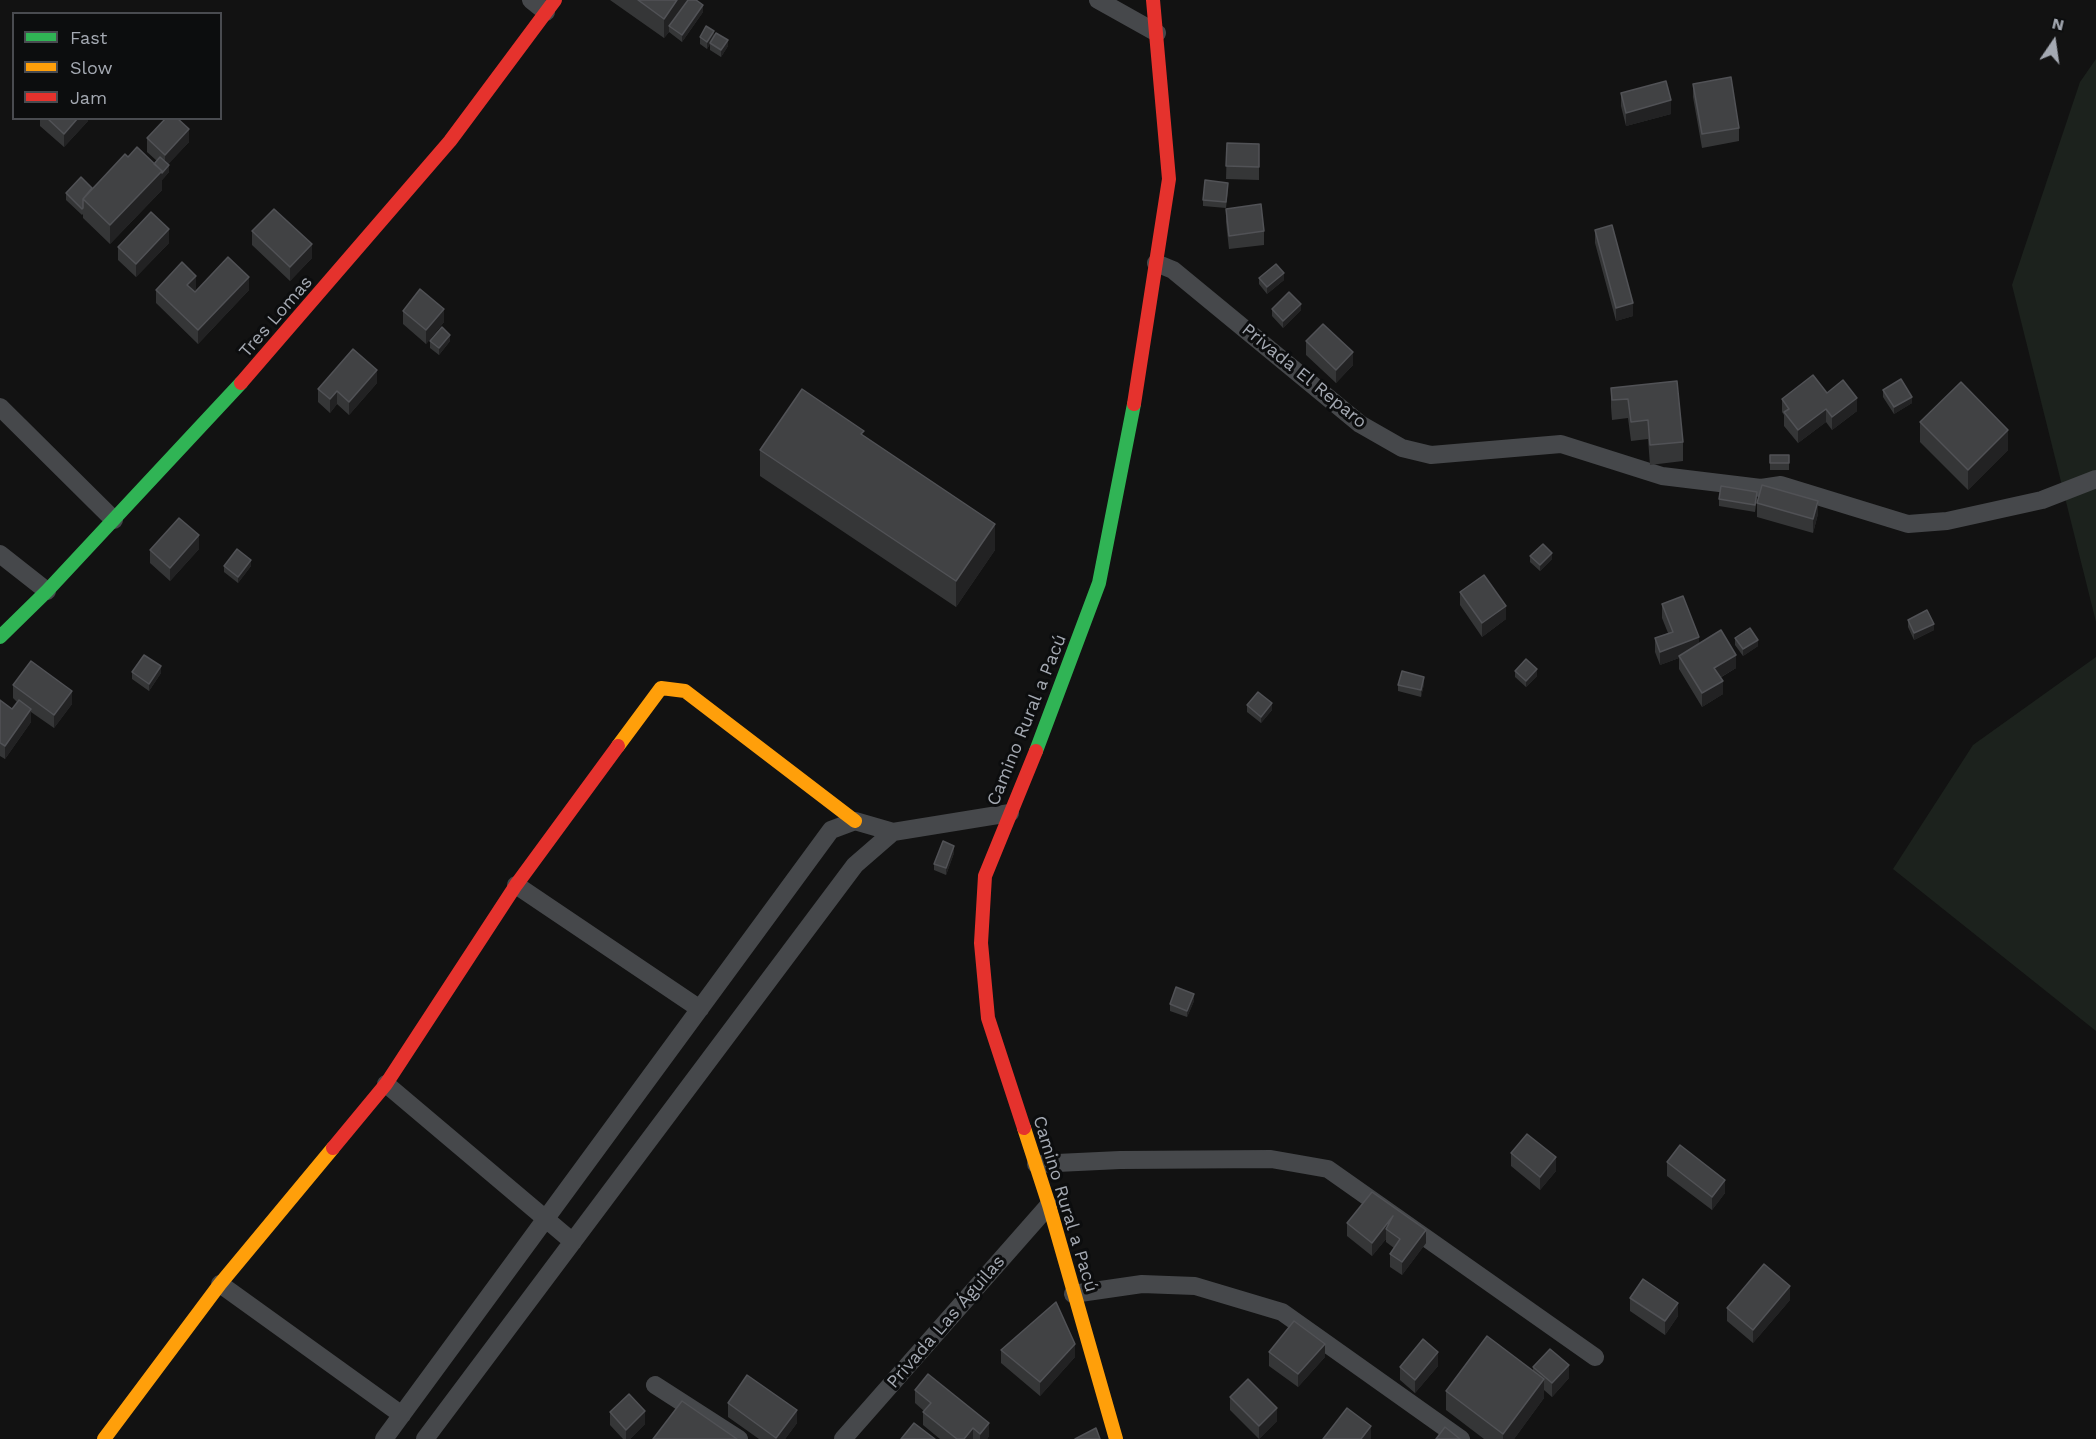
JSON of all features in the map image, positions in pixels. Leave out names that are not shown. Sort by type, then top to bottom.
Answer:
[{"type":"street","points":[[531,0],[551,6]]},
{"type":"street","points":[[1098,0],[1157,33]]},
{"type":"street","name":"Camino Rural a Pacú","points":[[1116,1439],[1049,1205],[988,1018],[981,943],[985,876],[1062,687],[1100,583],[1128,440],[1168,179],[1153,0]]},
{"type":"street","name":"Tres Lomas","points":[[0,637],[47,591],[265,357],[450,141],[551,6]]},
{"type":"street","name":"Privada El Reparo","points":[[1156,263],[1173,270],[1360,424],[1402,448],[1431,455],[1561,444],[1662,476],[1761,488],[1781,485],[1908,524],[1947,520],[2042,500],[2096,479]]},
{"type":"street","points":[[0,407],[114,520]]},
{"type":"street","points":[[0,554],[47,591]]},
{"type":"street","points":[[104,1439],[220,1284],[386,1084],[516,885],[661,688],[685,691],[855,821],[892,832],[1010,813]]},
{"type":"street","points":[[384,1439],[831,830],[855,821]]},
{"type":"street","points":[[425,1439],[855,865],[892,832]]},
{"type":"street","points":[[516,885],[700,1009]]},
{"type":"street","points":[[386,1084],[573,1242]]},
{"type":"street","points":[[1036,1164],[1120,1160],[1271,1159],[1328,1169],[1595,1357]]},
{"type":"street","name":"Privada Las Águilas","points":[[843,1439],[1049,1205]]},
{"type":"street","points":[[220,1284],[402,1414]]},
{"type":"street","points":[[1073,1294],[1142,1284],[1195,1286],[1282,1312],[1461,1439]]},
{"type":"street","points":[[655,1385],[739,1439]]},
{"type":"shaded area","points":[[2096,59],[2096,622],[2012,285],[2080,82]]},
{"type":"shaded area","points":[[2096,657],[2096,1031],[1893,869],[1973,745]]},
{"type":"building","points":[[638,0],[677,0],[664,19]]},
{"type":"building","points":[[688,0],[696,0],[703,5],[682,35],[669,26]]},
{"type":"building","points":[[706,26],[714,31],[707,42],[700,37]]},
{"type":"building","points":[[716,33],[728,40],[721,50],[710,43]]},
{"type":"building","points":[[1731,77],[1739,128],[1702,134],[1693,84]]},
{"type":"building","points":[[1666,81],[1671,100],[1626,113],[1621,93]]},
{"type":"building","points":[[49,120],[76,120],[64,134]]},
{"type":"building","points":[[164,120],[179,120],[189,129],[165,155],[147,138]]},
{"type":"building","points":[[1227,143],[1259,144],[1259,167],[1226,166]]},
{"type":"building","points":[[137,147],[162,171],[110,225],[83,199],[125,154],[128,157]]},
{"type":"building","points":[[160,157],[169,165],[162,173],[154,164]]},
{"type":"building","points":[[81,177],[92,188],[83,199],[82,209],[66,193]]},
{"type":"building","points":[[1205,180],[1228,183],[1226,202],[1203,200]]},
{"type":"building","points":[[1261,204],[1264,231],[1229,236],[1226,209]]},
{"type":"building","points":[[274,209],[312,244],[290,267],[252,231]]},
{"type":"building","points":[[151,212],[169,229],[136,264],[118,247]]},
{"type":"building","points":[[1612,225],[1633,303],[1616,308],[1595,230]]},
{"type":"building","points":[[228,257],[249,277],[198,330],[156,290],[182,262],[196,276],[187,285],[195,292]]},
{"type":"building","points":[[1276,264],[1284,273],[1267,287],[1259,278]]},
{"type":"building","points":[[420,289],[444,309],[426,330],[403,311]]},
{"type":"building","points":[[1289,292],[1301,304],[1283,321],[1272,309]]},
{"type":"building","points":[[1323,324],[1353,352],[1336,370],[1306,341]]},
{"type":"building","points":[[442,327],[450,335],[439,348],[430,341]]},
{"type":"building","points":[[353,349],[377,370],[349,402],[337,391],[330,399],[318,389]]},
{"type":"building","points":[[1813,375],[1827,393],[1843,380],[1857,398],[1832,417],[1826,409],[1798,430],[1784,412],[1789,409],[1782,399]]},
{"type":"building","points":[[1901,379],[1912,397],[1894,407],[1883,390]]},
{"type":"building","points":[[1677,381],[1683,442],[1650,445],[1648,420],[1631,422],[1628,399],[1612,400],[1611,388]]},
{"type":"building","points":[[1961,382],[2008,430],[1968,470],[1920,422]]},
{"type":"building","points":[[802,389],[864,431],[861,434],[995,524],[956,581],[760,450]]},
{"type":"building","points":[[1770,455],[1789,455],[1789,463],[1770,463]]},
{"type":"building","points":[[1762,485],[1818,501],[1813,519],[1757,503]]},
{"type":"building","points":[[1721,486],[1757,492],[1755,505],[1719,499]]},
{"type":"building","points":[[179,518],[199,535],[170,568],[150,550]]},
{"type":"building","points":[[1543,544],[1552,553],[1540,565],[1530,556]]},
{"type":"building","points":[[237,549],[251,560],[238,577],[224,566]]},
{"type":"building","points":[[1484,575],[1506,606],[1482,623],[1460,592]]},
{"type":"building","points":[[1683,596],[1699,637],[1660,652],[1655,638],[1673,632],[1662,604]]},
{"type":"building","points":[[1927,610],[1934,624],[1914,633],[1908,620]]},
{"type":"building","points":[[1750,628],[1758,640],[1743,649],[1735,638]]},
{"type":"building","points":[[1721,630],[1736,655],[1714,668],[1723,681],[1702,693],[1679,656]]},
{"type":"building","points":[[144,655],[161,666],[149,684],[132,672]]},
{"type":"building","points":[[1526,659],[1537,669],[1526,681],[1515,671]]},
{"type":"building","points":[[31,661],[72,691],[54,715],[13,685]]},
{"type":"building","points":[[1402,671],[1424,677],[1421,690],[1398,685]]},
{"type":"building","points":[[1258,692],[1272,703],[1261,717],[1247,705]]},
{"type":"building","points":[[0,700],[12,709],[19,700],[31,709],[5,746],[0,743]]},
{"type":"building","points":[[943,841],[954,846],[946,868],[934,864]]},
{"type":"building","points":[[1176,987],[1194,994],[1187,1011],[1170,1004]]},
{"type":"building","points":[[1527,1134],[1556,1157],[1540,1177],[1511,1153]]},
{"type":"building","points":[[1680,1145],[1725,1180],[1712,1197],[1667,1162]]},
{"type":"building","points":[[1372,1192],[1426,1230],[1402,1262],[1390,1254],[1400,1239],[1386,1229],[1393,1216],[1372,1243],[1347,1223]]},
{"type":"building","points":[[1764,1264],[1790,1286],[1753,1330],[1727,1308]]},
{"type":"building","points":[[1643,1279],[1678,1303],[1665,1321],[1630,1298]]},
{"type":"building","points":[[1056,1302],[1075,1344],[1040,1382],[1001,1350]]},
{"type":"building","points":[[1294,1321],[1325,1344],[1298,1374],[1269,1352]]},
{"type":"building","points":[[1487,1336],[1544,1379],[1503,1434],[1446,1391]]},
{"type":"building","points":[[1423,1339],[1438,1352],[1415,1380],[1400,1367]]},
{"type":"building","points":[[1550,1349],[1569,1365],[1552,1383],[1533,1367]]},
{"type":"building","points":[[928,1374],[989,1423],[980,1434],[973,1428],[964,1439],[957,1439],[923,1412],[931,1403],[915,1390]]},
{"type":"building","points":[[747,1375],[797,1410],[776,1438],[728,1403]]},
{"type":"building","points":[[1248,1379],[1277,1408],[1259,1426],[1230,1397]]},
{"type":"building","points":[[629,1394],[645,1411],[626,1430],[610,1412]]},
{"type":"building","points":[[682,1401],[737,1439],[653,1439]]},
{"type":"building","points":[[1347,1408],[1371,1426],[1361,1439],[1323,1439]]},
{"type":"building","points":[[914,1423],[935,1439],[901,1439]]},
{"type":"building","points":[[1445,1427],[1460,1439],[1436,1439]]},
{"type":"building","points":[[1096,1428],[1100,1439],[1075,1439]]},
{"type":"traffic: fast","points":[[0,637],[47,591],[241,383]]},
{"type":"traffic: fast","points":[[1036,751],[1099,583],[1134,404]]},
{"type":"traffic: slow","points":[[618,746],[661,688],[685,691],[855,821]]},
{"type":"traffic: slow","points":[[1024,1128],[1049,1205],[1116,1439]]},
{"type":"traffic: slow","points":[[104,1439],[220,1284],[333,1148]]},
{"type":"traffic: jam","points":[[241,383],[450,141],[555,0]]},
{"type":"traffic: jam","points":[[1134,404],[1169,179],[1153,0]]},
{"type":"traffic: jam","points":[[333,1148],[386,1084],[516,885],[618,746]]},
{"type":"traffic: jam","points":[[1024,1128],[988,1018],[981,943],[985,876],[1036,751]]}]
